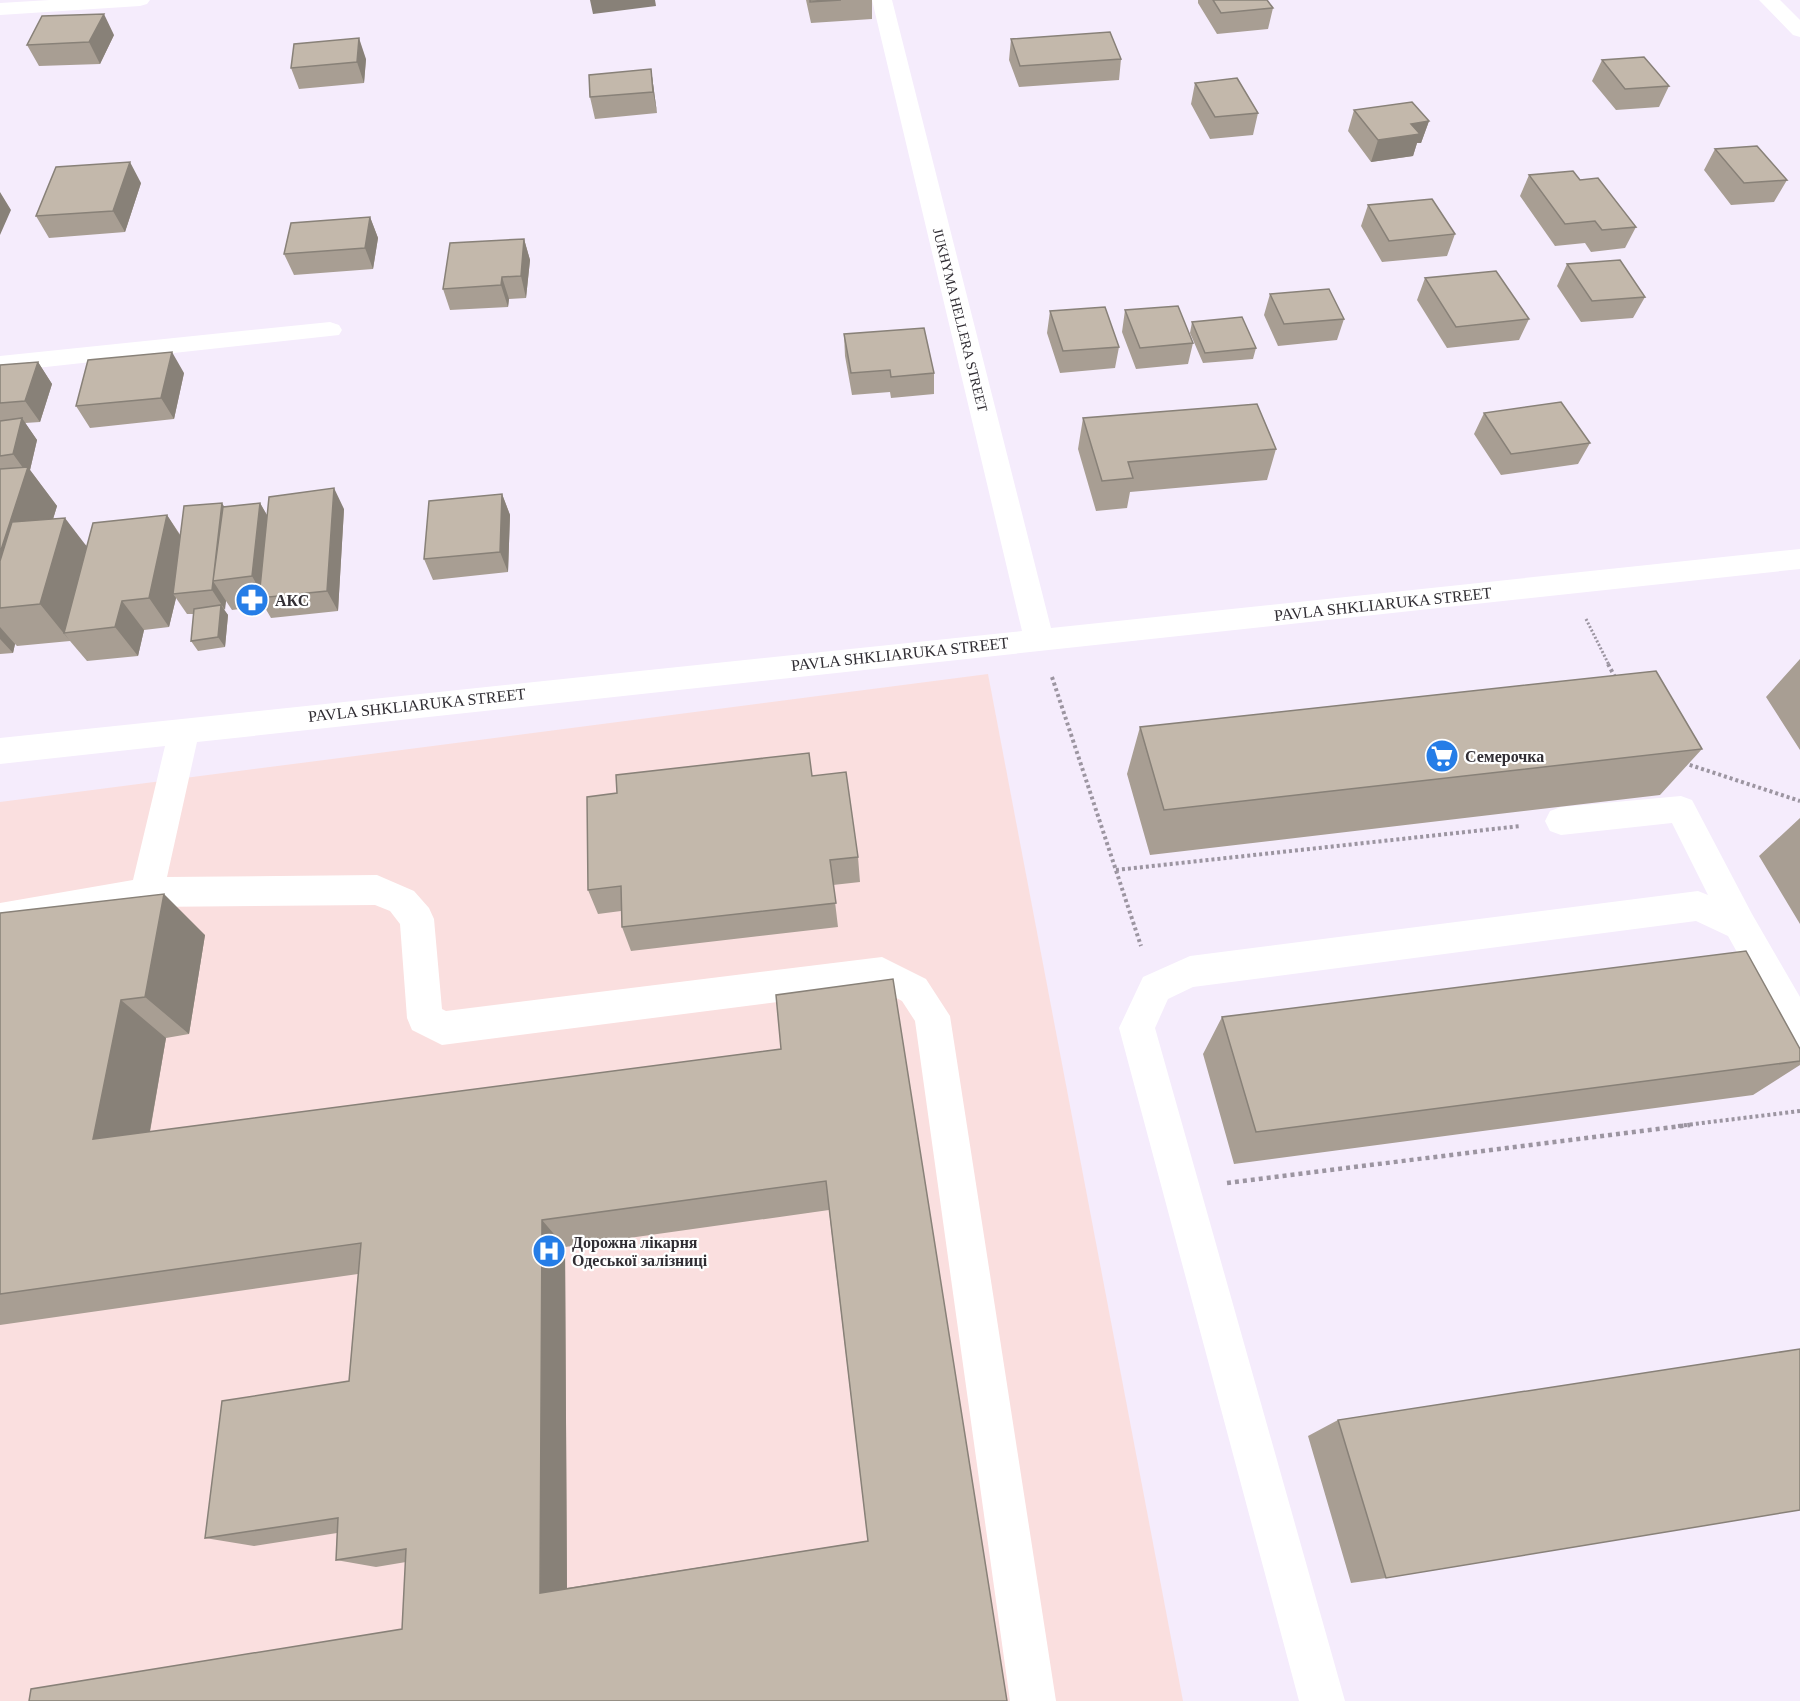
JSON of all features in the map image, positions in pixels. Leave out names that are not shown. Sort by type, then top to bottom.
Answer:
[{"type":"street","points":[[0,9],[140,0]]},
{"type":"street","name":"JUKHYMA HELLERA STREET","points":[[882,0],[1039,639]]},
{"type":"street","points":[[1769,0],[1800,31]]},
{"type":"street","points":[[0,364],[330,330]]},
{"type":"street","name":"PAVLA SHKLIARUKA STREET","points":[[0,751],[1800,559]]},
{"type":"street","points":[[147,892],[184,730]]},
{"type":"street","points":[[1561,821],[1681,809],[1740,925],[1800,1030]]},
{"type":"street","points":[[0,918],[147,892],[376,890],[402,901],[417,920],[425,1018],[442,1028],[882,973],[914,990],[932,1016],[1033,1701]]},
{"type":"street","points":[[1322,1701],[1137,1028],[1155,988],[1190,972],[1698,906],[1740,925]]},
{"type":"path","points":[[1568,585],[1617,682]]},
{"type":"path","points":[[1039,639],[1155,988]]},
{"type":"path","points":[[1675,760],[1800,801]]},
{"type":"path","points":[[1116,870],[1561,821]]},
{"type":"path","points":[[1181,1189],[1800,1112]]},
{"type":"shaded area","name":"Дорожна лікарня Одеської залізниці","points":[[988,674],[1183,1701],[0,1701],[0,802]]},
{"type":"building","points":[[810,0],[841,0],[810,2]]},
{"type":"building","points":[[1213,0],[1267,0],[1273,8],[1221,13]]},
{"type":"building","points":[[104,14],[89,42],[27,45],[42,16]]},
{"type":"building","points":[[1110,32],[1121,59],[1020,66],[1011,39]]},
{"type":"building","points":[[359,38],[357,62],[291,68],[294,44]]},
{"type":"building","points":[[1644,57],[1669,86],[1625,89],[1602,60]]},
{"type":"building","points":[[651,69],[653,92],[590,97],[589,75]]},
{"type":"building","points":[[1237,78],[1258,113],[1215,117],[1195,83]]},
{"type":"building","points":[[1412,102],[1429,121],[1411,124],[1420,134],[1378,140],[1354,110]]},
{"type":"building","points":[[1757,146],[1787,180],[1744,183],[1715,149]]},
{"type":"building","points":[[130,162],[113,211],[36,216],[56,167]]},
{"type":"building","points":[[1573,171],[1580,180],[1598,178],[1636,227],[1602,230],[1595,221],[1565,224],[1529,175]]},
{"type":"building","points":[[1432,199],[1455,234],[1389,241],[1368,205]]},
{"type":"building","points":[[370,217],[365,248],[284,254],[291,223]]},
{"type":"building","points":[[524,239],[521,276],[502,277],[501,285],[443,289],[450,243]]},
{"type":"building","points":[[1620,260],[1645,297],[1592,301],[1567,264]]},
{"type":"building","points":[[1496,271],[1529,319],[1456,327],[1425,278]]},
{"type":"building","points":[[1329,289],[1344,319],[1284,324],[1270,294]]},
{"type":"building","points":[[1178,306],[1193,343],[1140,348],[1125,310]]},
{"type":"building","points":[[1105,307],[1119,347],[1063,351],[1050,311]]},
{"type":"building","points":[[1242,317],[1256,348],[1205,353],[1192,322]]},
{"type":"building","points":[[924,328],[934,373],[891,377],[890,370],[851,373],[844,334]]},
{"type":"building","points":[[172,352],[161,398],[76,406],[88,360]]},
{"type":"building","points":[[38,362],[25,401],[0,403],[0,365]]},
{"type":"building","points":[[1561,402],[1590,443],[1511,454],[1484,413]]},
{"type":"building","points":[[1257,404],[1276,449],[1128,462],[1133,478],[1102,481],[1083,418]]},
{"type":"building","points":[[22,418],[13,454],[0,456],[0,421]]},
{"type":"building","points":[[28,467],[0,553],[0,469]]},
{"type":"building","points":[[334,488],[327,591],[259,598],[269,497]]},
{"type":"building","points":[[502,494],[500,552],[424,559],[429,501]]},
{"type":"building","points":[[222,503],[212,590],[173,594],[184,506]]},
{"type":"building","points":[[260,503],[252,576],[213,581],[223,507]]},
{"type":"building","points":[[167,515],[149,598],[122,601],[115,627],[64,633],[93,523]]},
{"type":"building","points":[[65,518],[40,604],[0,608],[0,561],[12,522]]},
{"type":"building","points":[[221,605],[218,637],[191,641],[194,609]]},
{"type":"building","points":[[1656,671],[1702,749],[1164,810],[1140,727]]},
{"type":"building","points":[[809,753],[812,776],[846,772],[858,857],[830,860],[836,903],[622,927],[621,886],[588,890],[587,797],[617,793],[616,775]]},
{"type":"building","points":[[164,894],[145,997],[121,1000],[93,1139],[781,1049],[776,995],[893,979],[1007,1701],[29,1701],[31,1689],[402,1629],[406,1549],[336,1560],[338,1518],[205,1538],[222,1401],[349,1381],[361,1243],[0,1294],[0,913]],"holes":[[[826,1181],[868,1541],[540,1593],[542,1220]]]},
{"type":"building","points":[[1746,951],[1800,1049],[1800,1061],[1256,1132],[1222,1017]]},
{"type":"building","points":[[1800,1349],[1800,1510],[1386,1578],[1338,1420]]},
{"type":"place","name":"АКС","points":[[252,600]]},
{"type":"place","name":"Семерочка","points":[[1442,756]]},
{"type":"place","name":"Дорожна лікарня Одеської залізниці","points":[[549,1251]]}]
